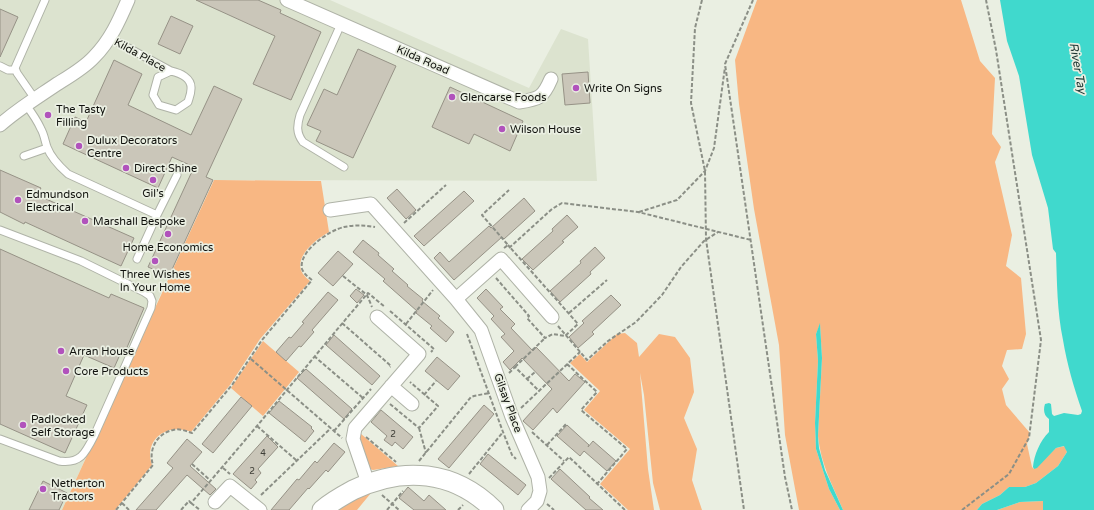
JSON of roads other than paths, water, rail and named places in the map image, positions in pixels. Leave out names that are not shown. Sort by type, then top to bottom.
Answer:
[{"type":"street","points":[[0,125],[30,102],[86,65],[94,58],[110,38],[128,0]]},
{"type":"street","name":"Kilda Road","points":[[287,0],[519,102],[537,100],[546,90],[551,79]]},
{"type":"street","name":"Gilsay Place","points":[[330,210],[371,204],[481,330],[512,417],[538,477],[540,491],[537,501],[528,510]]},
{"type":"street","points":[[456,300],[501,254],[552,317]]},
{"type":"street","points":[[368,483],[353,439],[355,428],[419,354],[376,317]]},
{"type":"street","points":[[391,386],[412,404]]},
{"type":"street","points":[[322,510],[342,496],[368,483],[406,475],[430,476],[448,481],[465,488],[486,502],[494,510]]},
{"type":"street","points":[[215,502],[230,486],[259,504]]},
{"type":"lane","points":[[45,0],[15,66],[15,70],[30,102],[47,148],[56,163],[68,174],[157,215]]},
{"type":"lane","points":[[341,24],[300,115],[297,129],[299,137],[303,142],[344,167]]},
{"type":"lane","name":"Kilda Place","points":[[110,38],[171,71],[180,73],[189,81],[191,88],[188,102],[176,110],[159,106],[152,95],[158,77],[171,71]]},
{"type":"lane","points":[[0,66],[8,70],[15,70]]},
{"type":"lane","points":[[24,156],[47,148]]},
{"type":"lane","points":[[137,259],[177,175]]},
{"type":"lane","points":[[0,230],[81,261],[144,292],[150,296],[152,301],[151,308],[94,436],[87,450],[80,459],[67,462],[58,461],[0,439]]},
{"type":"water","name":"River Tay","points":[[1000,0],[1094,0],[1094,510],[1043,510],[1043,501],[1020,502],[997,510],[977,510],[982,504],[1000,495],[1009,487],[1025,487],[1036,483],[1058,466],[1067,452],[1064,446],[1056,448],[1037,468],[1034,469],[1033,467],[1038,448],[1049,432],[1049,419],[1045,415],[1044,411],[1045,404],[1051,404],[1052,414],[1054,416],[1064,413],[1078,415],[1081,414],[1082,411],[1069,367],[1061,329],[1056,253],[1053,249],[1048,208],[1032,155],[1019,76],[1007,41]]},
{"type":"water","points":[[820,323],[822,358],[818,436],[819,448],[825,470],[843,510],[840,510],[829,489],[816,449],[815,423],[818,361],[816,334]]},
{"type":"place","name":"Write On Signs","points":[[576,88]]},
{"type":"place","name":"Glencarse Foods","points":[[452,97]]},
{"type":"place","name":"The Tasty Filling","points":[[48,115]]},
{"type":"place","name":"Wilson House","points":[[502,129]]},
{"type":"place","name":"Dulux Decorators Centre","points":[[79,146]]},
{"type":"place","name":"Direct Shine","points":[[126,168]]},
{"type":"place","name":"Gil’s","points":[[153,180]]},
{"type":"place","name":"Edmundson Electrical","points":[[18,200]]},
{"type":"place","name":"Marshall Bespoke","points":[[85,221]]},
{"type":"place","name":"Home Economics","points":[[168,234]]},
{"type":"place","name":"Three Wishes In Your Home","points":[[155,261]]},
{"type":"place","name":"Arran House","points":[[61,351]]},
{"type":"place","name":"Core Products","points":[[66,371]]},
{"type":"place","name":"Padlocked Self Storage","points":[[23,425]]},
{"type":"place","name":"Netherton Tractors","points":[[43,489]]}]
